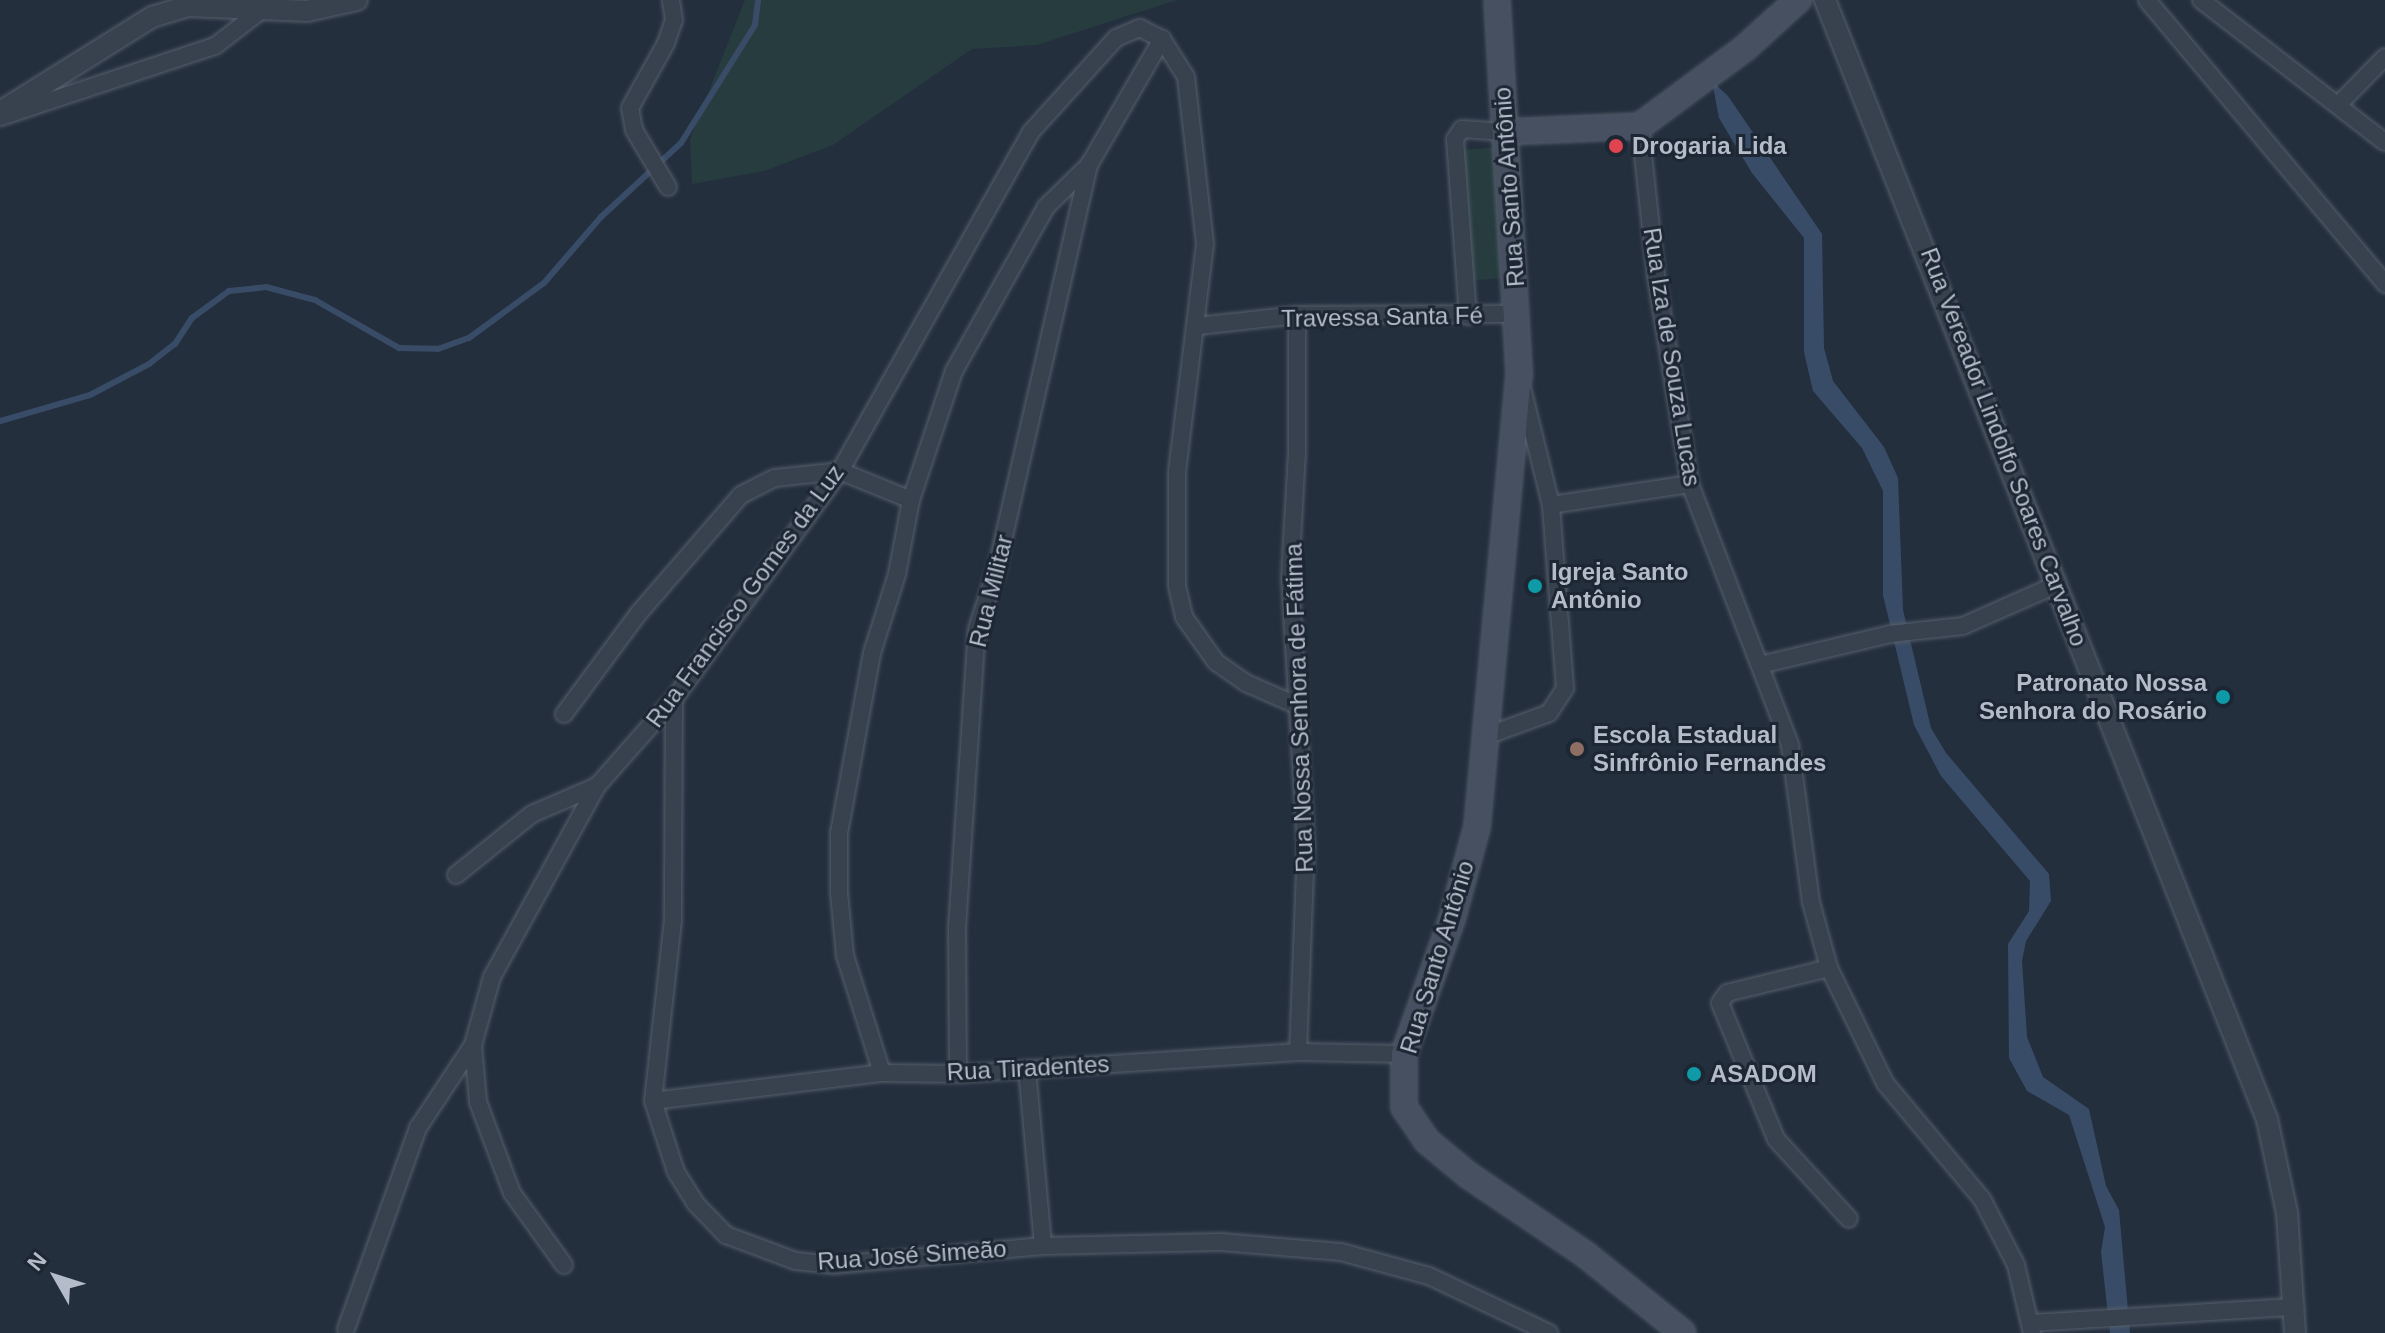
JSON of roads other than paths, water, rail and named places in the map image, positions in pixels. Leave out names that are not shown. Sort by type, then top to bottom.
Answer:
[{"type":"main road","name":"Rua Santo Antônio","points":[[1497,0],[1518,314],[1519,375],[1489,735],[1477,827],[1452,919],[1404,1054],[1404,1107],[1427,1141],[1683,1333]]},
{"type":"main road","points":[[1505,132],[1640,126],[1734,57],[1798,0]]},
{"type":"street","points":[[0,115],[111,39],[183,3],[217,2],[263,9],[357,0]]},
{"type":"street","points":[[664,180],[634,130],[630,108],[666,43],[674,20],[671,0]]},
{"type":"street","name":"Rua Vereador Lindolfo Soares Carvalho","points":[[1825,0],[2267,1119],[2287,1213],[2296,1307],[2295,1333]]},
{"type":"street","points":[[2147,0],[2385,284]]},
{"type":"street","points":[[2201,0],[2340,103],[2385,142]]},
{"type":"street","points":[[0,115],[215,46],[263,9]]},
{"type":"street","name":"Rua Francisco Gomes da Luz","points":[[564,1265],[512,1193],[478,1102],[473,1045],[492,977],[597,786],[674,699],[840,471],[1031,132],[1116,38],[1140,28],[1162,39]]},
{"type":"street","points":[[882,1073],[845,956],[839,833],[872,653],[897,574],[911,500],[954,371],[998,285],[1046,207],[1089,165],[1162,39],[1186,77],[1196,131],[1205,244],[1198,326],[1177,473],[1177,586],[1184,617],[1216,662],[1246,683],[1294,704]]},
{"type":"street","points":[[2340,103],[2385,57]]},
{"type":"street","name":"Rua Iza de Souza Lucas","points":[[1640,126],[1656,276],[1690,484],[1790,745],[1811,902],[1829,968],[1885,1083],[1982,1199],[2016,1265],[2032,1328]]},
{"type":"street","points":[[1468,316],[1455,139],[1462,129],[1505,132]]},
{"type":"street","name":"Rua Militar","points":[[958,1074],[957,928],[977,629],[996,571],[1089,165]]},
{"type":"street","name":"Travessa Santa Fé","points":[[1198,326],[1297,315],[1518,314]]},
{"type":"street","name":"Rua Nossa Senhora de Fátima","points":[[1297,315],[1297,452],[1290,578],[1294,704],[1306,845],[1298,1052]]},
{"type":"street","name":"Rua Santo Antônio","points":[[1489,735],[1549,713],[1565,688],[1551,505],[1519,375]]},
{"type":"street","points":[[564,714],[638,614],[741,495],[775,478],[840,471],[911,500]]},
{"type":"street","points":[[1551,505],[1690,484]]},
{"type":"street","points":[[1760,665],[1890,634],[1985,620],[2058,584]]},
{"type":"street","name":"Rua José Simeão","points":[[674,699],[673,920],[653,1101],[676,1172],[695,1203],[726,1235],[754,1249],[834,1265],[1043,1246],[1221,1242],[1341,1252],[1429,1276],[1549,1333]]},
{"type":"street","points":[[456,875],[532,814],[597,786]]},
{"type":"street","points":[[1829,968],[1727,993],[1720,1003],[1776,1139],[1849,1219]]},
{"type":"street","points":[[346,1329],[418,1128],[473,1045]]},
{"type":"street","name":"Rua Tiradentes","points":[[653,1101],[882,1073],[958,1074],[1298,1052],[1404,1054]]},
{"type":"street","points":[[1027,1069],[1043,1246]]},
{"type":"street","points":[[2032,1328],[2097,1315],[2296,1307]]},
{"type":"water","points":[[1712,81],[1728,96],[1822,234],[1824,348],[1833,381],[1884,447],[1898,478],[1903,610],[1931,728],[1946,753],[2049,874],[2051,901],[2026,941],[2022,961],[2027,1037],[2043,1077],[2089,1109],[2106,1186],[2119,1210],[2130,1333],[2110,1333],[2101,1252],[2105,1227],[2069,1115],[2027,1091],[2009,1058],[2008,944],[2029,911],[2030,881],[1941,776],[1914,725],[1883,595],[1883,491],[1862,448],[1813,391],[1804,352],[1804,238],[1752,173],[1719,118]]},
{"type":"waterway","points":[[0,421],[90,395],[149,364],[175,344],[192,318],[229,291],[266,287],[315,300],[399,348],[438,349],[469,338],[544,283],[601,217],[681,143],[755,25],[758,0]]},
{"type":"place","name":"Drogaria Lida","points":[[1616,146]]},
{"type":"place","name":"Igreja Santo Antônio","points":[[1535,586]]},
{"type":"place","name":"Patronato Nossa Senhora do Rosário","points":[[2223,697]]},
{"type":"place","name":"Escola Estadual Sinfrônio Fernandes","points":[[1577,749]]},
{"type":"place","name":"ASADOM","points":[[1694,1074]]}]
